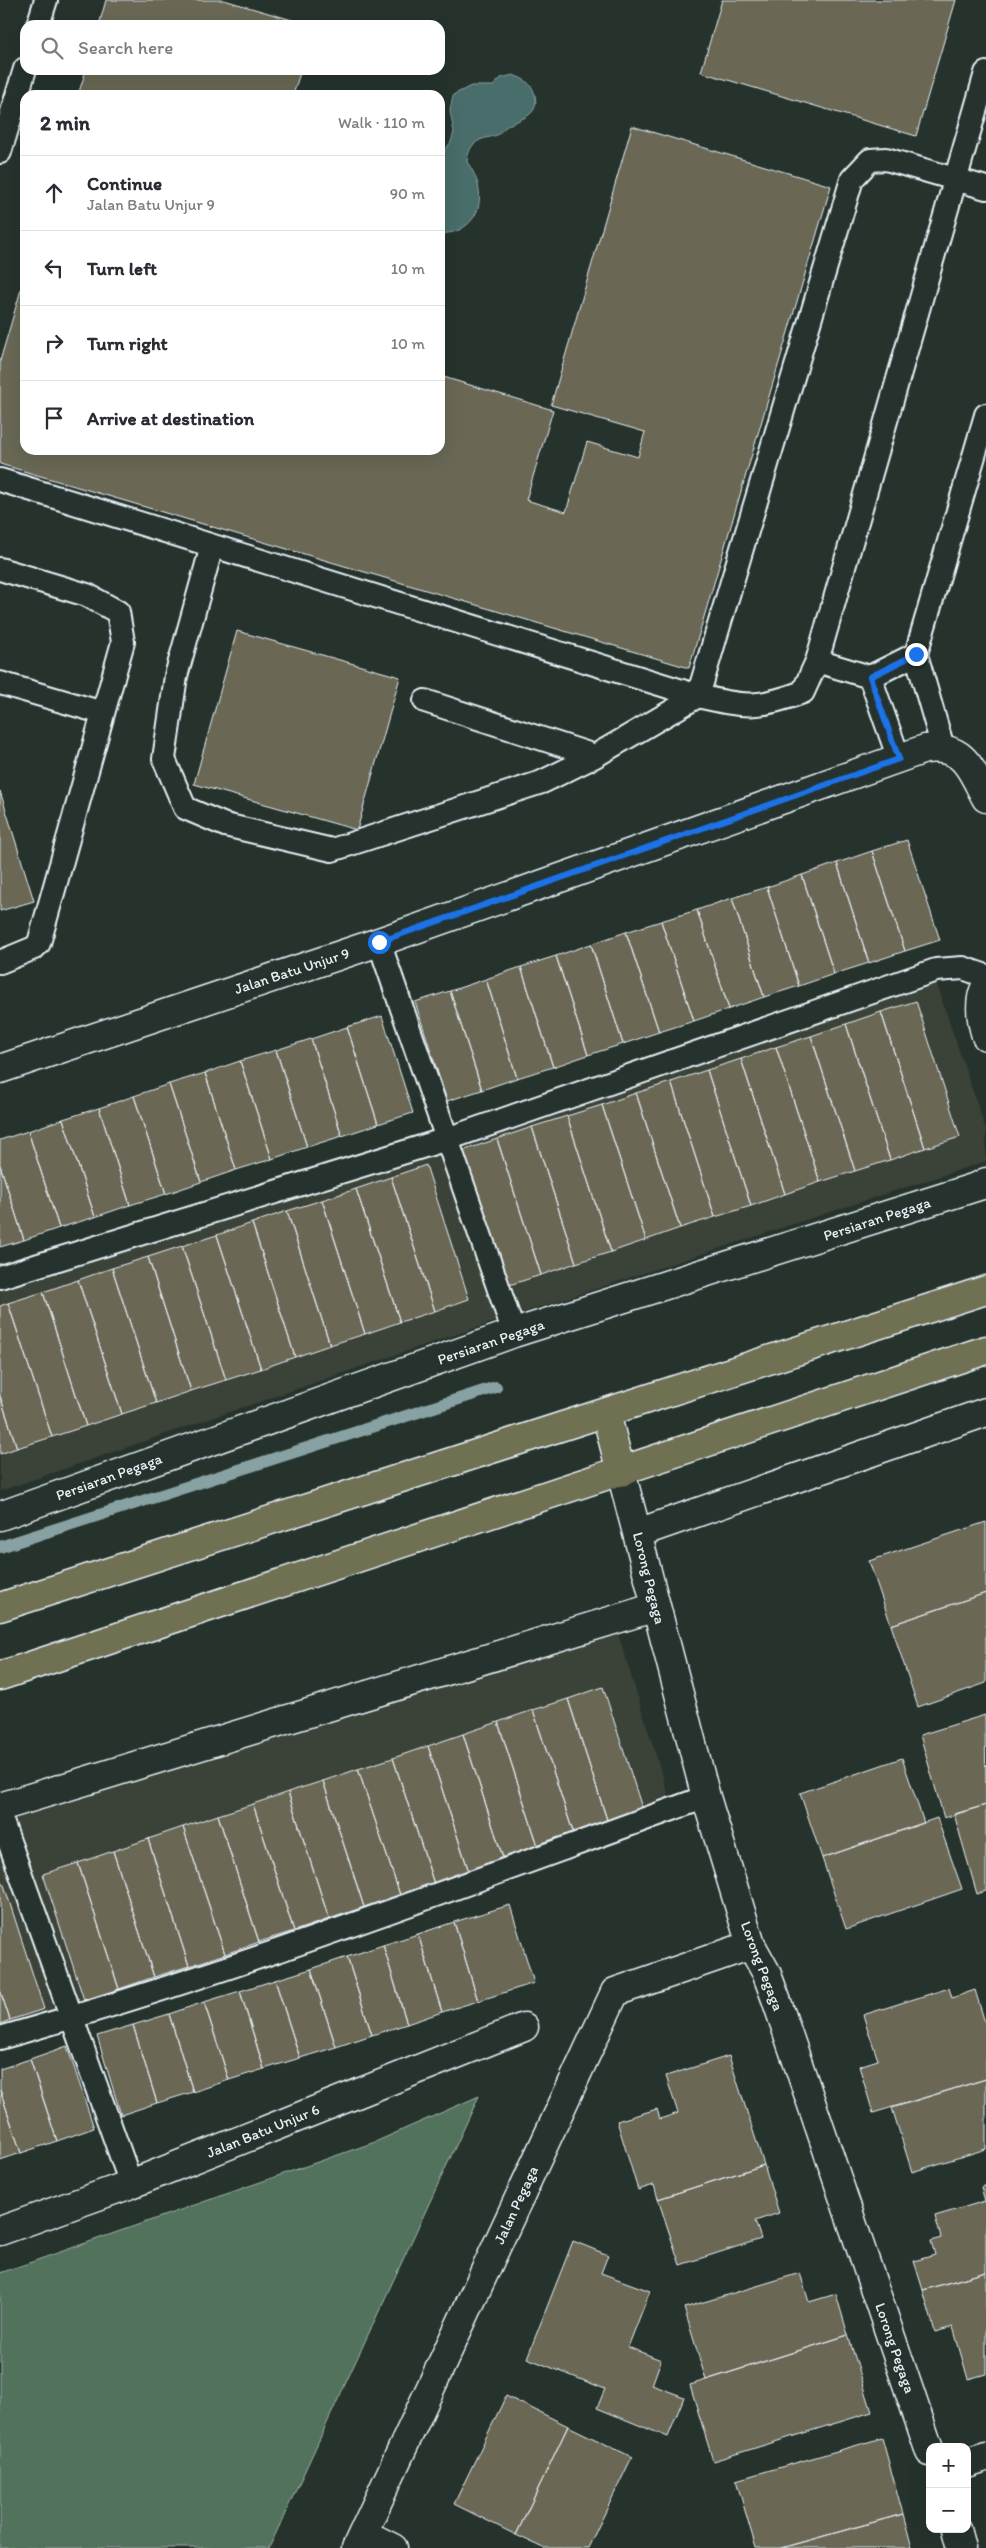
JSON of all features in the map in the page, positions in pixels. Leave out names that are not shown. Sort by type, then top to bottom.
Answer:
[{"type":"main road","points":[[0,1607],[986,1290]]},
{"type":"main road","points":[[0,1676],[622,1472],[986,1350]]},
{"type":"main road","points":[[606,1413],[622,1472]]},
{"type":"street","name":"Jalan Batu Unjur 9","points":[[0,1069],[379,942],[925,749],[943,748]]},
{"type":"street","points":[[943,748],[965,758],[986,798]]},
{"type":"street","points":[[986,986],[983,991],[981,1019],[986,1036]]},
{"type":"street","name":"Persiaran Pegaga","points":[[0,1516],[514,1333],[979,1186],[986,1182]]},
{"type":"street","points":[[638,1533],[986,1412]]},
{"type":"street","name":"Lorong Pegaga","points":[[622,1472],[706,1797],[751,1945],[766,1972],[776,1999],[927,2443]]},
{"type":"street","points":[[0,1807],[656,1607]]},
{"type":"street","name":"Jalan Pegaga","points":[[360,2541],[615,1992],[751,1945]]},
{"type":"street","name":"Jalan Batu Unjur 6","points":[[0,2231],[131,2184],[524,2027]]},
{"type":"street","points":[[971,2462],[986,2457]]},
{"type":"street","points":[[957,2533],[961,2548]]},
{"type":"street","points":[[360,2541],[393,2548]]},
{"type":"lane","points":[[40,20],[46,0]]},
{"type":"lane","points":[[0,480],[698,696],[742,706],[772,704],[803,692],[817,661],[986,74]]},
{"type":"lane","points":[[0,152],[23,75]]},
{"type":"lane","points":[[212,546],[176,676],[164,759],[185,808],[225,825],[332,850],[542,782],[595,756],[698,696],[852,179],[870,160],[886,159],[986,188]]},
{"type":"lane","points":[[943,748],[916,654],[986,415]]},
{"type":"lane","points":[[0,569],[87,595],[118,612],[123,642],[42,935],[34,948],[0,962]]},
{"type":"lane","points":[[817,661],[870,677],[916,654]]},
{"type":"lane","points":[[870,677],[899,759]]},
{"type":"lane","points":[[0,683],[103,713]]},
{"type":"lane","points":[[425,701],[595,756]]},
{"type":"lane","points":[[379,942],[514,1333]]},
{"type":"lane","points":[[0,1276],[447,1139],[936,970],[963,968],[986,976]]},
{"type":"lane","points":[[0,2038],[72,2018],[258,1957],[706,1797]]},
{"type":"lane","points":[[0,1816],[131,2184]]},
{"type":"shaded area","points":[[935,980],[986,1130],[986,1161],[433,1342],[0,1491],[0,1288],[297,1196]]},
{"type":"shaded area","points":[[618,1634],[670,1800],[77,2006],[0,2028],[0,1822]]},
{"type":"green space","points":[[479,2096],[269,2548],[0,2548],[0,2273],[375,2142]]},
{"type":"water","points":[[513,75],[530,84],[535,95],[535,108],[528,116],[507,126],[497,135],[480,140],[472,147],[467,162],[479,189],[478,208],[468,224],[457,231],[445,233],[445,150],[451,142],[454,132],[450,111],[453,95],[471,86],[493,86],[501,78]]},
{"type":"building","points":[[106,0],[224,0],[292,20],[100,20]]},
{"type":"building","points":[[722,0],[956,0],[916,136],[701,72]]},
{"type":"building","points":[[84,75],[299,75],[295,90],[80,90]]},
{"type":"building","points":[[632,126],[831,186],[689,668],[0,464],[0,361],[20,293],[20,455],[445,455],[445,378],[553,410],[526,500],[566,512],[587,442],[638,457],[645,432],[551,405]]},
{"type":"building","points":[[237,631],[400,677],[357,830],[194,784]]},
{"type":"building","points":[[0,791],[34,901],[0,911]]},
{"type":"building","points":[[907,840],[940,940],[905,951],[872,851]]},
{"type":"building","points":[[872,851],[905,951],[869,963],[837,863]]},
{"type":"building","points":[[837,863],[869,963],[834,974],[802,875]]},
{"type":"building","points":[[802,875],[834,974],[799,986],[767,887]]},
{"type":"building","points":[[767,887],[799,986],[764,997],[732,898]]},
{"type":"building","points":[[732,898],[764,997],[729,1009],[697,910]]},
{"type":"building","points":[[697,910],[729,1009],[694,1021],[661,921]]},
{"type":"building","points":[[661,921],[694,1021],[659,1032],[626,932]]},
{"type":"building","points":[[626,932],[659,1032],[623,1044],[591,944]]},
{"type":"building","points":[[591,944],[623,1044],[588,1055],[556,956]]},
{"type":"building","points":[[556,956],[588,1055],[553,1067],[521,967]]},
{"type":"building","points":[[521,967],[553,1067],[517,1078],[486,979]]},
{"type":"building","points":[[486,979],[517,1078],[482,1090],[450,991]]},
{"type":"building","points":[[450,991],[482,1090],[447,1101],[415,1002]]},
{"type":"building","points":[[916,1001],[960,1137],[925,1148],[881,1012]]},
{"type":"building","points":[[881,1012],[925,1148],[890,1160],[846,1024]]},
{"type":"building","points":[[382,1016],[413,1113],[378,1124],[347,1027]]},
{"type":"building","points":[[846,1024],[890,1160],[855,1171],[811,1036]]},
{"type":"building","points":[[347,1027],[378,1124],[342,1136],[311,1039]]},
{"type":"building","points":[[811,1036],[855,1171],[820,1182],[776,1047]]},
{"type":"building","points":[[311,1039],[342,1136],[307,1147],[276,1050]]},
{"type":"building","points":[[776,1047],[820,1182],[785,1194],[741,1059]]},
{"type":"building","points":[[276,1050],[307,1147],[272,1159],[240,1061]]},
{"type":"building","points":[[741,1059],[785,1194],[751,1206],[707,1070]]},
{"type":"building","points":[[240,1061],[272,1159],[236,1170],[205,1073]]},
{"type":"building","points":[[707,1070],[751,1206],[715,1217],[671,1082]]},
{"type":"building","points":[[205,1073],[236,1170],[201,1182],[169,1084]]},
{"type":"building","points":[[671,1082],[715,1217],[680,1228],[636,1093]]},
{"type":"building","points":[[169,1084],[201,1182],[166,1194],[134,1096]]},
{"type":"building","points":[[636,1093],[680,1228],[646,1240],[602,1105]]},
{"type":"building","points":[[134,1096],[166,1194],[130,1205],[99,1108]]},
{"type":"building","points":[[602,1105],[646,1240],[611,1252],[567,1116]]},
{"type":"building","points":[[99,1108],[130,1205],[95,1217],[63,1119]]},
{"type":"building","points":[[567,1116],[611,1252],[576,1263],[532,1127]]},
{"type":"building","points":[[63,1119],[95,1217],[59,1228],[28,1131]]},
{"type":"building","points":[[532,1127],[576,1263],[541,1275],[497,1139]]},
{"type":"building","points":[[28,1131],[59,1228],[24,1240],[0,1165],[0,1140]]},
{"type":"building","points":[[497,1139],[541,1275],[506,1286],[462,1151]]},
{"type":"building","points":[[0,1165],[24,1240],[0,1247]]},
{"type":"building","points":[[426,1165],[469,1299],[435,1311],[391,1177]]},
{"type":"building","points":[[391,1177],[435,1311],[400,1322],[356,1189]]},
{"type":"building","points":[[356,1189],[400,1322],[365,1334],[322,1200]]},
{"type":"building","points":[[322,1200],[365,1334],[330,1345],[287,1211]]},
{"type":"building","points":[[287,1211],[330,1345],[295,1357],[252,1223]]},
{"type":"building","points":[[252,1223],[295,1357],[261,1369],[217,1235]]},
{"type":"building","points":[[217,1235],[261,1369],[226,1380],[182,1246]]},
{"type":"building","points":[[182,1246],[226,1380],[191,1391],[148,1257]]},
{"type":"building","points":[[148,1257],[191,1391],[156,1403],[112,1268]]},
{"type":"building","points":[[112,1268],[156,1403],[122,1414],[78,1280]]},
{"type":"building","points":[[78,1280],[122,1414],[86,1426],[43,1292]]},
{"type":"building","points":[[43,1292],[86,1426],[52,1437],[8,1303]]},
{"type":"building","points":[[8,1303],[52,1437],[17,1448],[0,1396],[0,1306]]},
{"type":"building","points":[[0,1396],[17,1448],[0,1454]]},
{"type":"building","points":[[986,1522],[986,1593],[891,1625],[869,1561]]},
{"type":"building","points":[[986,1593],[986,1683],[918,1707],[891,1625]]},
{"type":"building","points":[[603,1687],[644,1814],[609,1826],[568,1699]]},
{"type":"building","points":[[568,1699],[609,1826],[575,1838],[533,1710]]},
{"type":"building","points":[[533,1710],[575,1838],[539,1849],[498,1722]]},
{"type":"building","points":[[985,1715],[986,1805],[944,1818],[920,1735]]},
{"type":"building","points":[[498,1722],[539,1849],[504,1861],[463,1734]]},
{"type":"building","points":[[463,1734],[504,1861],[469,1872],[428,1746]]},
{"type":"building","points":[[428,1746],[469,1872],[434,1884],[393,1758]]},
{"type":"building","points":[[393,1758],[434,1884],[400,1895],[358,1769]]},
{"type":"building","points":[[902,1758],[924,1823],[822,1858],[800,1793]]},
{"type":"building","points":[[358,1769],[400,1895],[364,1907],[323,1781]]},
{"type":"building","points":[[323,1781],[364,1907],[329,1919],[288,1792]]},
{"type":"building","points":[[288,1792],[329,1919],[294,1931],[253,1804]]},
{"type":"building","points":[[253,1804],[294,1931],[259,1942],[218,1815]]},
{"type":"building","points":[[986,1805],[986,1891],[977,1894],[954,1814]]},
{"type":"building","points":[[218,1815],[259,1942],[225,1954],[183,1827]]},
{"type":"building","points":[[937,1818],[962,1889],[846,1929],[822,1858]]},
{"type":"building","points":[[183,1827],[225,1954],[189,1966],[148,1839]]},
{"type":"building","points":[[148,1839],[189,1966],[154,1977],[113,1851]]},
{"type":"building","points":[[113,1851],[154,1977],[119,1989],[78,1863]]},
{"type":"building","points":[[78,1863],[119,1989],[84,2000],[43,1874]]},
{"type":"building","points":[[3,1882],[44,2009],[10,2020],[0,1990],[0,1883]]},
{"type":"building","points":[[510,1905],[534,1983],[478,2001],[454,1922]]},
{"type":"building","points":[[454,1922],[478,2001],[442,2012],[418,1934]]},
{"type":"building","points":[[418,1934],[442,2012],[407,2024],[383,1945]]},
{"type":"building","points":[[383,1945],[407,2024],[372,2035],[347,1957]]},
{"type":"building","points":[[347,1957],[372,2035],[336,2047],[311,1969]]},
{"type":"building","points":[[311,1969],[336,2047],[300,2058],[275,1980]]},
{"type":"building","points":[[275,1980],[300,2058],[264,2069],[240,1991]]},
{"type":"building","points":[[949,1988],[952,1998],[975,1990],[986,2026],[986,2079],[873,2113],[859,2066],[878,2060],[863,2015]]},
{"type":"building","points":[[0,1990],[10,2020],[0,2024]]},
{"type":"building","points":[[240,1991],[264,2069],[229,2080],[204,2002]]},
{"type":"building","points":[[204,2002],[229,2080],[193,2092],[169,2014]]},
{"type":"building","points":[[169,2014],[193,2092],[157,2103],[133,2025]]},
{"type":"building","points":[[133,2025],[157,2103],[121,2115],[97,2036]]},
{"type":"building","points":[[67,2046],[94,2128],[57,2141],[30,2059]]},
{"type":"building","points":[[729,2056],[764,2165],[658,2199],[654,2185],[638,2190],[617,2121],[657,2109],[660,2119],[678,2113],[666,2076]]},
{"type":"building","points":[[30,2059],[57,2141],[21,2153],[0,2090],[0,2069]]},
{"type":"building","points":[[986,2079],[986,2149],[912,2172],[892,2108]]},
{"type":"building","points":[[0,2090],[21,2153],[0,2160]]},
{"type":"building","points":[[764,2165],[779,2213],[755,2221],[761,2239],[680,2265],[658,2199]]},
{"type":"building","points":[[986,2185],[986,2272],[923,2290],[914,2261],[935,2255],[931,2241],[941,2238],[935,2216],[985,2201],[981,2187]]},
{"type":"building","points":[[573,2241],[608,2255],[601,2273],[650,2291],[628,2347],[661,2360],[652,2385],[684,2397],[668,2437],[597,2408],[605,2389],[527,2358]]},
{"type":"building","points":[[986,2272],[986,2374],[968,2379],[953,2327],[935,2332],[923,2290]]},
{"type":"building","points":[[800,2273],[809,2302],[836,2294],[848,2335],[706,2380],[684,2308]]},
{"type":"building","points":[[848,2335],[872,2412],[713,2461],[690,2385]]},
{"type":"building","points":[[506,2396],[568,2426],[516,2535],[454,2504]]},
{"type":"building","points":[[568,2426],[632,2457],[588,2548],[544,2548],[516,2535]]},
{"type":"building","points":[[882,2438],[903,2514],[781,2548],[756,2548],[736,2480]]},
{"type":"building","points":[[903,2514],[912,2548],[781,2548]]},
{"type":"waterway","points":[[0,1547],[496,1387]]},
{"type":"route","points":[[379,942],[899,759],[870,677],[916,654]]}]
